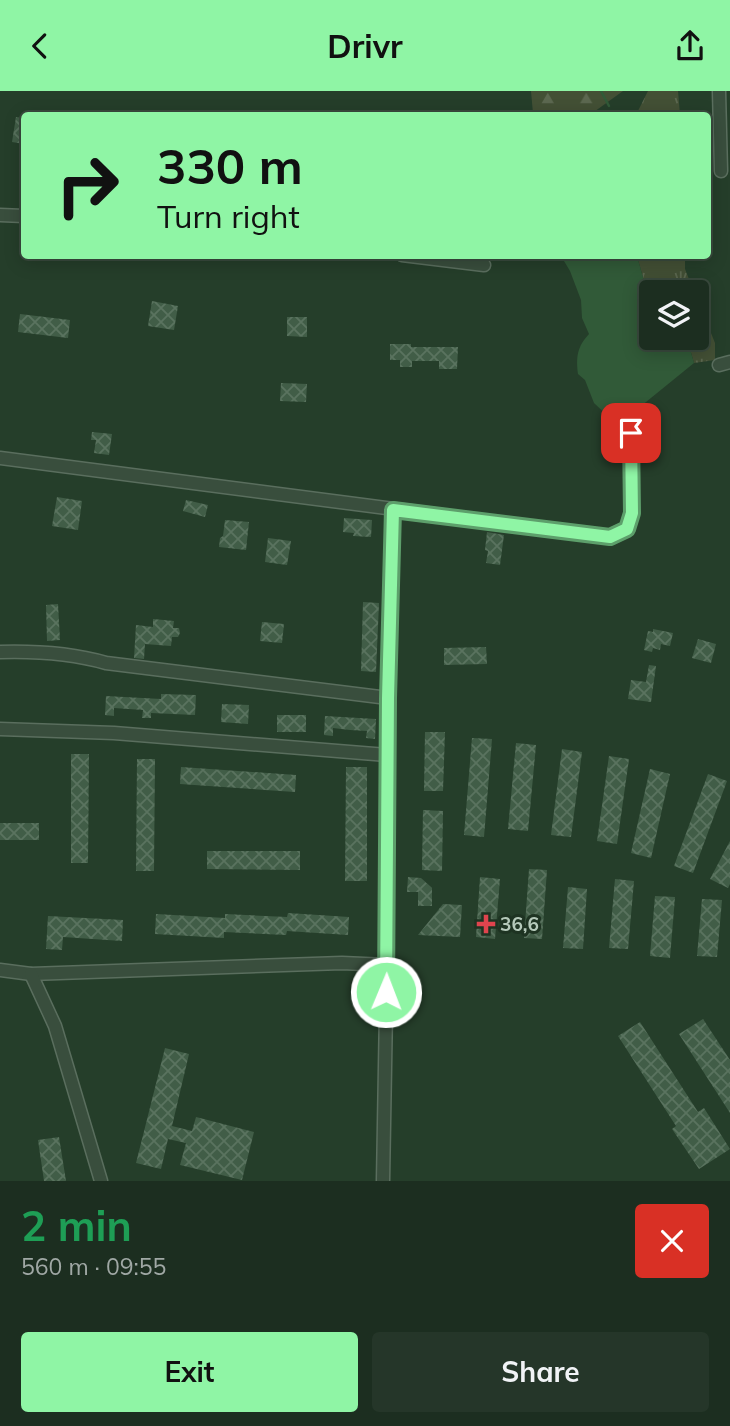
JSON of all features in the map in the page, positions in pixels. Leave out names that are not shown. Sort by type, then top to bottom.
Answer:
[{"type":"street","points":[[719,91],[721,171]]},
{"type":"street","points":[[0,215],[21,216]]},
{"type":"street","points":[[435,259],[484,265]]},
{"type":"street","points":[[0,458],[610,537],[627,529],[632,513],[631,433]]},
{"type":"street","points":[[383,1181],[387,755],[393,510]]},
{"type":"street","points":[[0,652],[40,651],[106,663],[388,698]]},
{"type":"street","points":[[0,729],[114,733],[387,755]]},
{"type":"street","points":[[0,970],[31,974],[342,963],[387,965]]},
{"type":"street","points":[[31,974],[55,1026],[101,1181]]},
{"type":"green space","points":[[531,91],[623,91],[594,112],[533,112]]},
{"type":"green space","points":[[648,91],[678,91],[680,112],[638,112]]},
{"type":"green space","points":[[638,259],[685,259],[689,280],[644,280]]},
{"type":"green space","points":[[709,328],[715,343],[715,360],[694,363],[690,350],[709,350]]},
{"type":"shaded area","points":[[563,259],[638,259],[644,280],[639,280],[639,350],[690,350],[694,363],[630,415],[611,419],[594,403],[585,380],[578,374],[578,353],[589,334],[582,318],[581,300]]},
{"type":"building","points":[[16,117],[21,118],[21,144],[12,142]]},
{"type":"building","points":[[152,301],[178,306],[174,330],[148,326]]},
{"type":"building","points":[[20,314],[70,320],[68,338],[18,332]]},
{"type":"building","points":[[287,317],[307,317],[307,337],[287,336]]},
{"type":"building","points":[[390,344],[458,347],[457,369],[439,369],[439,361],[412,361],[412,367],[400,367],[400,360],[390,360]]},
{"type":"building","points":[[281,383],[307,384],[306,402],[280,401]]},
{"type":"building","points":[[92,432],[112,434],[109,455],[94,453],[96,440],[91,440]]},
{"type":"building","points":[[57,497],[82,501],[78,530],[52,526]]},
{"type":"building","points":[[186,500],[208,505],[205,517],[183,511]]},
{"type":"building","points":[[344,518],[372,520],[371,537],[353,536],[354,533],[343,532]]},
{"type":"building","points":[[225,520],[249,522],[246,550],[219,547]]},
{"type":"building","points":[[487,532],[504,535],[500,565],[486,563]]},
{"type":"building","points":[[268,538],[291,541],[287,565],[265,562]]},
{"type":"building","points":[[363,602],[379,603],[376,672],[361,671]]},
{"type":"building","points":[[58,604],[60,640],[47,641],[46,605]]},
{"type":"building","points":[[153,619],[174,621],[173,628],[179,628],[180,633],[178,637],[172,637],[171,646],[145,644],[144,659],[134,658],[136,625],[153,627]]},
{"type":"building","points":[[262,622],[284,624],[282,643],[260,641]]},
{"type":"building","points":[[653,629],[673,633],[670,646],[661,644],[660,650],[644,650],[648,631],[653,632]]},
{"type":"building","points":[[698,639],[716,644],[711,663],[692,658]]},
{"type":"building","points":[[486,647],[487,664],[444,665],[444,648]]},
{"type":"building","points":[[649,665],[656,666],[651,702],[628,699],[631,680],[646,682]]},
{"type":"building","points":[[161,694],[196,695],[195,715],[151,713],[151,718],[142,718],[143,710],[114,708],[114,716],[105,715],[106,696],[161,699]]},
{"type":"building","points":[[222,704],[249,705],[248,724],[221,722]]},
{"type":"building","points":[[277,715],[306,715],[306,732],[277,732]]},
{"type":"building","points":[[325,716],[376,719],[375,739],[366,738],[367,731],[333,728],[333,736],[324,735]]},
{"type":"building","points":[[425,732],[445,732],[443,791],[424,791]]},
{"type":"building","points":[[472,738],[492,739],[484,837],[464,835]]},
{"type":"building","points":[[516,743],[536,745],[528,831],[508,829]]},
{"type":"building","points":[[562,749],[582,752],[571,837],[551,835]]},
{"type":"building","points":[[71,754],[89,754],[88,863],[71,863]]},
{"type":"building","points":[[609,756],[629,759],[617,844],[597,841]]},
{"type":"building","points":[[137,759],[155,759],[154,871],[136,871]]},
{"type":"building","points":[[181,767],[296,775],[295,792],[180,784]]},
{"type":"building","points":[[346,767],[367,767],[367,881],[345,881]]},
{"type":"building","points":[[650,769],[670,774],[651,858],[631,853]]},
{"type":"building","points":[[708,774],[727,781],[693,873],[674,866]]},
{"type":"building","points":[[423,810],[443,811],[442,871],[422,870]]},
{"type":"building","points":[[0,823],[39,823],[39,840],[0,840]]},
{"type":"building","points":[[730,841],[730,884],[728,888],[710,879]]},
{"type":"building","points":[[207,851],[300,851],[300,870],[207,869]]},
{"type":"building","points":[[529,869],[547,870],[542,939],[524,938]]},
{"type":"building","points":[[408,877],[421,878],[432,888],[432,906],[418,906],[418,892],[407,892]]},
{"type":"building","points":[[480,877],[500,879],[495,939],[476,937]]},
{"type":"building","points":[[615,879],[634,881],[628,949],[609,948]]},
{"type":"building","points":[[568,887],[587,889],[583,949],[563,948]]},
{"type":"building","points":[[655,896],[675,897],[670,958],[650,956]]},
{"type":"building","points":[[702,899],[722,900],[717,957],[697,956]]},
{"type":"building","points":[[443,904],[462,905],[460,937],[418,935]]},
{"type":"building","points":[[288,913],[349,917],[348,935],[287,931],[286,935],[224,932],[224,938],[155,934],[156,914],[225,918],[225,914],[287,917]]},
{"type":"building","points":[[48,916],[123,920],[122,941],[63,937],[62,950],[46,949]]},
{"type":"building","points":[[703,1019],[730,1060],[730,1113],[679,1034]]},
{"type":"building","points":[[640,1022],[698,1112],[704,1108],[730,1149],[699,1169],[672,1129],[676,1126],[618,1036]]},
{"type":"building","points":[[165,1048],[189,1054],[172,1126],[192,1131],[196,1117],[254,1132],[242,1180],[180,1165],[186,1143],[168,1139],[161,1169],[136,1163]]},
{"type":"building","points":[[59,1137],[66,1181],[44,1181],[38,1140]]},
{"type":"waterway","points":[[601,91],[609,106]]},
{"type":"place","name":"36,6","points":[[486,924]]},
{"type":"route","points":[[386,992],[387,755],[393,510],[610,537],[627,529],[632,513],[631,433]]}]
